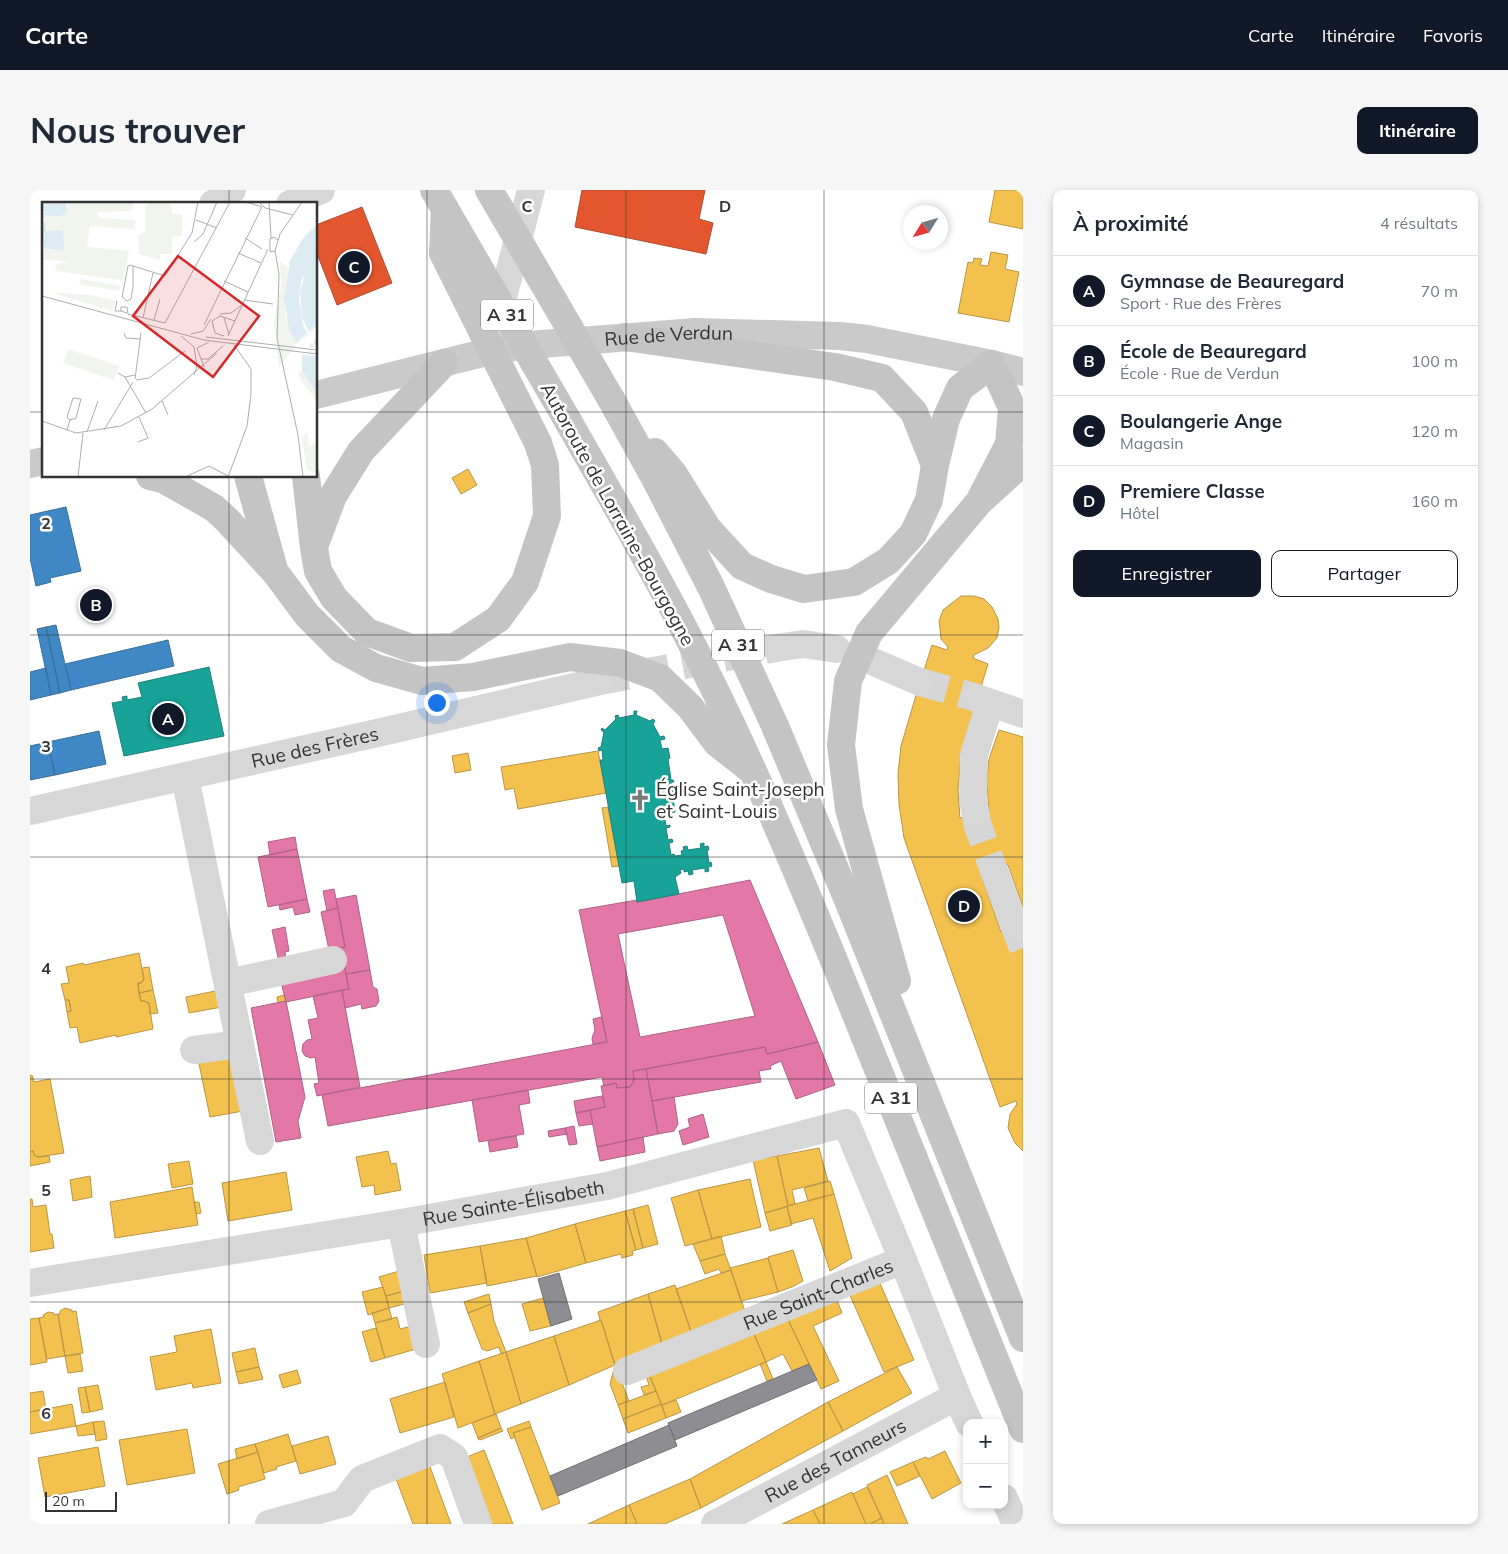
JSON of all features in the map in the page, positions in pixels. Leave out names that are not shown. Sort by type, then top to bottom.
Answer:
[{"type":"highway","name":"A 31","points":[[489,190],[611,399],[657,482],[711,587],[775,726],[848,900],[1023,1338]]},
{"type":"highway","points":[[306,478],[318,571],[334,598],[367,632],[411,648],[455,647],[498,619],[525,582],[547,516],[545,465],[538,443],[443,253],[440,200]]},
{"type":"highway","name":"Autoroute de Lorraine-Bourgogne","points":[[440,200],[568,421],[683,626],[753,771],[805,890],[904,1130],[1023,1429]]},
{"type":"highway","points":[[625,337],[835,367],[882,378],[914,412],[935,465]]},
{"type":"highway","points":[[314,548],[333,496],[361,451],[444,363]]},
{"type":"highway","points":[[611,399],[673,473],[708,529],[742,566],[770,579],[804,589],[854,582],[888,561],[913,534],[929,500],[946,419],[960,388],[992,364],[1012,408],[1009,444],[979,502]]},
{"type":"highway","points":[[934,1114],[849,809],[841,745],[848,681],[869,633],[979,502],[1023,462]]},
{"type":"highway","points":[[159,478],[214,508],[275,572],[307,615],[341,649],[376,668],[422,681],[472,676],[570,657],[620,663],[660,678],[690,707],[717,744],[753,771]]},
{"type":"highway","points":[[249,478],[275,572]]},
{"type":"main road","name":"Rue de Verdun","points":[[318,394],[496,350],[530,345],[695,332],[840,336],[867,339],[1023,372]]},
{"type":"street","points":[[216,202],[232,190]]},
{"type":"street","points":[[294,202],[321,190]]},
{"type":"street","points":[[496,350],[504,293],[531,190]]},
{"type":"street","points":[[504,293],[530,345]]},
{"type":"street","points":[[776,648],[803,644],[837,649]]},
{"type":"street","points":[[876,663],[920,682]]},
{"type":"street","name":"Rue des Frères","points":[[30,811],[600,681]]},
{"type":"street","points":[[976,815],[973,801],[974,755],[984,700],[1023,714]]},
{"type":"street","points":[[185,777],[260,1141]]},
{"type":"street","points":[[994,871],[1015,927]]},
{"type":"street","points":[[228,983],[333,960]]},
{"type":"street","points":[[194,1050],[240,1044]]},
{"type":"street","name":"Rue Sainte-Élisabeth","points":[[30,1283],[401,1223],[607,1186],[846,1123],[903,1260]]},
{"type":"street","points":[[401,1223],[426,1344]]},
{"type":"street","name":"Rue Saint-Charles","points":[[627,1371],[903,1260],[957,1396],[968,1419]]},
{"type":"street","name":"Rue des Tanneurs","points":[[715,1524],[957,1396]]},
{"type":"street","points":[[269,1524],[349,1514],[362,1479],[440,1448],[454,1457],[478,1524]]},
{"type":"street","points":[[1008,1507],[1016,1524]]},
{"type":"building: Logements","points":[[995,190],[1023,190],[1023,229],[989,222]]},
{"type":"building: Logements","points":[[991,252],[1008,255],[1005,269],[1019,272],[1009,322],[958,313],[968,262],[973,263],[974,258],[982,259],[980,265],[988,266]]},
{"type":"building: Logements","points":[[468,469],[477,485],[461,494],[452,478]]},
{"type":"building: Logements","points":[[961,596],[974,596],[984,599],[992,607],[998,619],[999,627],[997,638],[988,648],[974,655],[973,658],[988,664],[961,753],[958,791],[960,818],[989,812],[987,782],[989,759],[999,730],[1023,737],[1023,907],[1008,865],[981,875],[1001,932],[1023,924],[1023,1151],[1015,1143],[1008,1128],[1010,1114],[1017,1104],[1016,1101],[1000,1107],[904,838],[899,804],[898,774],[901,746],[914,702],[932,645],[947,650],[948,647],[941,639],[939,621],[943,610]]},
{"type":"building: Logements","points":[[598,751],[606,793],[518,809],[514,788],[505,790],[501,767]]},
{"type":"building: Logements","points":[[468,753],[471,770],[455,773],[452,756]]},
{"type":"building: Logements","points":[[608,807],[619,866],[612,867],[602,808]]},
{"type":"building: Logements","points":[[139,953],[144,979],[141,983],[138,983],[139,993],[141,1001],[149,1003],[153,1029],[80,1043],[77,1027],[70,1028],[67,1012],[71,1011],[69,1000],[65,1000],[61,984],[69,983],[66,967]]},
{"type":"building: Logements","points":[[149,967],[153,990],[139,993],[138,983],[141,983],[144,979],[142,968]]},
{"type":"building: Logements","points":[[153,990],[158,1013],[150,1014],[149,1003],[141,1001],[139,993]]},
{"type":"building: Logements","points":[[220,990],[222,1007],[189,1013],[186,997]]},
{"type":"building: Logements","points":[[284,995],[286,1002],[278,1003],[277,997]]},
{"type":"building: Logements","points":[[65,1000],[69,1000],[71,1011],[67,1012]]},
{"type":"building: Logements","points":[[232,1053],[243,1111],[210,1117],[198,1059]]},
{"type":"building: Logements","points":[[32,1075],[34,1082],[50,1079],[64,1153],[38,1157],[34,1155],[33,1151],[30,1152],[30,1076]]},
{"type":"building: Logements","points":[[819,1148],[828,1181],[792,1190],[795,1204],[788,1206],[777,1156]]},
{"type":"building: Logements","points":[[33,1151],[34,1155],[38,1157],[49,1156],[50,1162],[30,1166],[30,1152]]},
{"type":"building: Logements","points":[[388,1151],[391,1164],[396,1163],[401,1190],[375,1195],[374,1185],[362,1187],[356,1157]]},
{"type":"building: Logements","points":[[777,1156],[788,1206],[765,1213],[753,1160]]},
{"type":"building: Logements","points":[[189,1161],[193,1184],[172,1188],[168,1164]]},
{"type":"building: Logements","points":[[286,1172],[292,1210],[228,1221],[222,1183]]},
{"type":"building: Logements","points":[[90,1176],[92,1197],[73,1201],[70,1180]]},
{"type":"building: Logements","points":[[750,1179],[761,1227],[712,1239],[698,1190]]},
{"type":"building: Logements","points":[[830,1181],[834,1194],[808,1201],[804,1188]]},
{"type":"building: Logements","points":[[192,1187],[198,1225],[115,1238],[110,1202]]},
{"type":"building: Logements","points":[[698,1190],[712,1239],[685,1246],[671,1198]]},
{"type":"building: Logements","points":[[834,1194],[852,1258],[830,1271],[813,1218],[791,1224],[787,1206]]},
{"type":"building: Logements","points":[[30,1199],[32,1199],[33,1207],[46,1205],[54,1248],[30,1252]]},
{"type":"building: Logements","points":[[194,1202],[199,1202],[201,1213],[196,1214]]},
{"type":"building: Logements","points":[[648,1205],[658,1244],[643,1248],[633,1209]]},
{"type":"building: Logements","points":[[787,1207],[792,1225],[770,1231],[765,1213]]},
{"type":"building: Logements","points":[[633,1209],[643,1248],[636,1250],[625,1211]]},
{"type":"building: Logements","points":[[625,1211],[636,1250],[632,1251],[633,1255],[622,1258],[621,1254],[586,1263],[575,1224]]},
{"type":"building: Logements","points":[[575,1224],[586,1263],[537,1277],[526,1238]]},
{"type":"building: Logements","points":[[721,1236],[725,1254],[700,1261],[693,1244]]},
{"type":"building: Logements","points":[[526,1238],[537,1276],[487,1286],[480,1246]]},
{"type":"building: Logements","points":[[480,1246],[487,1283],[430,1293],[424,1255]]},
{"type":"building: Logements","points":[[793,1250],[803,1281],[778,1292],[768,1257]]},
{"type":"building: Logements","points":[[725,1254],[731,1270],[721,1273],[719,1269],[705,1274],[700,1261]]},
{"type":"building: Logements","points":[[768,1258],[778,1292],[741,1301],[730,1268]]},
{"type":"building: Logements","points":[[731,1270],[746,1314],[693,1337],[676,1289]]},
{"type":"building: Logements","points":[[399,1271],[404,1291],[386,1296],[379,1277]]},
{"type":"building: Logements","points":[[878,1279],[914,1360],[884,1372],[848,1291]]},
{"type":"building: Logements","points":[[675,1285],[693,1337],[664,1350],[648,1294]]},
{"type":"building: Logements","points":[[383,1287],[389,1308],[368,1315],[362,1292]]},
{"type":"building: Logements","points":[[404,1291],[408,1303],[389,1308],[386,1296]]},
{"type":"building: Logements","points":[[489,1294],[491,1304],[468,1313],[464,1302]]},
{"type":"building: Logements","points":[[648,1294],[663,1348],[615,1365],[598,1312]]},
{"type":"building: Logements","points":[[835,1295],[842,1313],[813,1326],[839,1381],[821,1389],[785,1313]]},
{"type":"building: Logements","points":[[543,1298],[551,1326],[530,1331],[522,1304]]},
{"type":"building: Logements","points":[[491,1304],[494,1321],[506,1352],[501,1354],[499,1347],[487,1351],[482,1349],[468,1313]]},
{"type":"building: Logements","points":[[65,1308],[72,1310],[72,1312],[76,1311],[83,1353],[65,1356],[58,1314]]},
{"type":"building: Logements","points":[[389,1308],[392,1319],[375,1323],[372,1313]]},
{"type":"building: Logements","points":[[48,1312],[54,1313],[54,1315],[58,1314],[65,1356],[47,1359],[39,1318],[44,1317],[43,1315]]},
{"type":"building: Logements","points":[[785,1313],[809,1364],[792,1371],[783,1354],[766,1362],[751,1327]]},
{"type":"building: Logements","points":[[397,1317],[400,1329],[416,1325],[423,1347],[385,1358],[375,1323]]},
{"type":"building: Logements","points":[[39,1318],[47,1362],[30,1365],[30,1319]]},
{"type":"building: Logements","points":[[601,1320],[615,1365],[569,1385],[554,1336]]},
{"type":"building: Logements","points":[[751,1327],[766,1362],[662,1405],[648,1372]]},
{"type":"building: Logements","points":[[376,1328],[385,1358],[371,1362],[362,1332]]},
{"type":"building: Logements","points":[[211,1329],[221,1383],[193,1388],[192,1383],[156,1390],[150,1357],[177,1352],[174,1336]]},
{"type":"building: Logements","points":[[554,1336],[569,1385],[521,1404],[506,1352]]},
{"type":"building: Logements","points":[[255,1348],[259,1367],[236,1372],[232,1353]]},
{"type":"building: Logements","points":[[506,1352],[521,1404],[495,1414],[479,1361]]},
{"type":"building: Logements","points":[[80,1354],[83,1371],[68,1373],[65,1356]]},
{"type":"building: Logements","points":[[479,1361],[495,1414],[458,1428],[442,1374]]},
{"type":"building: Logements","points":[[766,1362],[773,1379],[767,1381],[760,1364]]},
{"type":"building: Logements","points":[[615,1365],[629,1401],[618,1405],[610,1384]]},
{"type":"building: Logements","points":[[259,1367],[263,1379],[239,1384],[236,1372]]},
{"type":"building: Logements","points":[[897,1367],[912,1393],[843,1431],[828,1402]]},
{"type":"building: Logements","points":[[297,1370],[301,1383],[283,1388],[279,1375]]},
{"type":"building: Logements","points":[[648,1372],[656,1391],[644,1395],[641,1387],[649,1385],[645,1373]]},
{"type":"building: Logements","points":[[445,1382],[454,1417],[400,1433],[390,1399]]},
{"type":"building: Logements","points":[[98,1385],[103,1409],[90,1412],[85,1387]]},
{"type":"building: Logements","points":[[85,1387],[90,1412],[82,1413],[78,1388]]},
{"type":"building: Logements","points":[[43,1391],[46,1409],[30,1412],[30,1393]]},
{"type":"building: Logements","points":[[656,1391],[661,1404],[623,1419],[618,1405]]},
{"type":"building: Logements","points":[[676,1400],[681,1412],[666,1418],[662,1405]]},
{"type":"building: Logements","points":[[828,1402],[843,1431],[701,1508],[690,1479]]},
{"type":"building: Logements","points":[[72,1404],[76,1426],[30,1434],[30,1412]]},
{"type":"building: Logements","points":[[661,1404],[666,1418],[628,1433],[623,1419]]},
{"type":"building: Logements","points":[[496,1414],[501,1428],[478,1438],[472,1423]]},
{"type":"building: Logements","points":[[104,1421],[107,1439],[96,1441],[93,1422]]},
{"type":"building: Logements","points":[[529,1421],[531,1427],[513,1433],[515,1437],[511,1439],[507,1429]]},
{"type":"building: Logements","points":[[93,1422],[95,1434],[78,1436],[76,1426]]},
{"type":"building: Logements","points":[[531,1427],[560,1503],[542,1510],[513,1433]]},
{"type":"building: Logements","points":[[501,1428],[503,1431],[480,1440],[478,1439],[478,1438]]},
{"type":"building: Logements","points":[[187,1429],[195,1473],[127,1485],[119,1440]]},
{"type":"building: Logements","points":[[288,1434],[296,1461],[264,1473],[255,1444]]},
{"type":"building: Logements","points":[[328,1436],[336,1464],[300,1474],[292,1446]]},
{"type":"building: Logements","points":[[255,1444],[258,1452],[237,1459],[235,1449]]},
{"type":"building: Logements","points":[[98,1447],[105,1486],[45,1497],[38,1458]]},
{"type":"building: Logements","points":[[484,1450],[513,1524],[492,1524],[467,1457]]},
{"type":"building: Logements","points":[[945,1451],[961,1483],[932,1499],[913,1462],[926,1457],[928,1459]]},
{"type":"building: Logements","points":[[258,1452],[265,1479],[238,1487],[239,1490],[227,1494],[218,1464]]},
{"type":"building: Logements","points":[[913,1462],[920,1476],[897,1486],[890,1472]]},
{"type":"building: Logements","points":[[429,1464],[451,1524],[413,1524],[395,1476]]},
{"type":"building: Logements","points":[[887,1475],[908,1524],[884,1524],[867,1485]]},
{"type":"building: Logements","points":[[690,1479],[701,1508],[665,1524],[637,1524],[629,1505]]},
{"type":"building: Logements","points":[[867,1487],[882,1518],[870,1524],[866,1524],[853,1494]]},
{"type":"building: Logements","points":[[852,1492],[866,1524],[820,1524],[813,1510]]},
{"type":"building: Logements","points":[[629,1505],[637,1524],[588,1524]]},
{"type":"building: Logements","points":[[813,1510],[820,1524],[782,1524]]},
{"type":"building: Logements","points":[[882,1518],[884,1524],[870,1524]]},
{"type":"building: Commerces","points":[[582,190],[705,190],[699,219],[713,223],[706,254],[575,227]]},
{"type":"building: Commerces","points":[[362,207],[392,283],[337,305],[318,256],[318,224]]},
{"type":"building: Écoles","points":[[66,507],[81,571],[50,578],[51,582],[36,586],[30,558],[30,515]]},
{"type":"building: Écoles","points":[[56,625],[71,690],[60,693],[46,627]]},
{"type":"building: Écoles","points":[[46,627],[60,693],[51,695],[37,629]]},
{"type":"building: Écoles","points":[[168,640],[174,666],[71,690],[65,664]]},
{"type":"building: Écoles","points":[[46,668],[51,695],[30,700],[30,672]]},
{"type":"building: Écoles","points":[[99,731],[106,764],[55,775],[48,742]]},
{"type":"building: Écoles","points":[[48,742],[55,775],[30,780],[30,746]]},
{"type":"building: Santé","points":[[295,837],[297,849],[270,855],[268,842]]},
{"type":"building: Santé","points":[[297,849],[307,899],[268,907],[258,857]]},
{"type":"building: Santé","points":[[750,880],[818,1042],[767,1054],[765,1047],[633,1071],[634,1080],[630,1087],[617,1088],[616,1083],[604,1086],[602,1077],[328,1126],[322,1095],[607,1042],[579,910],[637,900],[637,902]],"holes":[[[723,915],[755,1016],[640,1037],[618,934]]]},
{"type":"building: Santé","points":[[334,889],[338,908],[327,911],[323,891]]},
{"type":"building: Santé","points":[[356,895],[370,970],[346,974],[341,948],[345,947],[336,899]]},
{"type":"building: Santé","points":[[307,899],[310,912],[295,915],[293,907],[280,910],[279,905]]},
{"type":"building: Santé","points":[[338,908],[345,947],[329,950],[321,912]]},
{"type":"building: Santé","points":[[285,927],[289,951],[285,952],[286,960],[279,962],[272,930]]},
{"type":"building: Santé","points":[[344,964],[349,989],[286,1002],[280,978]]},
{"type":"building: Santé","points":[[370,970],[373,987],[377,989],[379,1001],[376,1006],[362,1009],[361,1004],[345,1008],[342,990],[349,989],[346,974]]},
{"type":"building: Santé","points":[[342,990],[360,1087],[317,1096],[314,1084],[319,1083],[315,1057],[305,1056],[302,1051],[303,1044],[307,1040],[312,1039],[308,1020],[318,1018],[313,996]]},
{"type":"building: Santé","points":[[286,1001],[305,1097],[298,1121],[301,1138],[276,1142],[251,1008]]},
{"type":"building: Santé","points":[[602,1017],[607,1042],[593,1044],[592,1038],[595,1030],[593,1019]]},
{"type":"building: Santé","points":[[818,1042],[835,1085],[796,1099],[781,1061],[770,1066],[771,1069],[759,1071],[761,1082],[652,1101],[646,1069],[765,1047],[767,1054]]},
{"type":"building: Santé","points":[[646,1069],[658,1134],[597,1147],[590,1110],[605,1107],[601,1086],[616,1083],[617,1088],[630,1087],[634,1080],[633,1071]]},
{"type":"building: Santé","points":[[528,1090],[530,1103],[519,1105],[524,1134],[479,1142],[472,1100]]},
{"type":"building: Santé","points":[[602,1096],[605,1107],[576,1113],[574,1101]]},
{"type":"building: Santé","points":[[674,1097],[678,1124],[674,1131],[658,1134],[652,1101]]},
{"type":"building: Santé","points":[[590,1110],[593,1124],[579,1126],[576,1113]]},
{"type":"building: Santé","points":[[703,1114],[709,1137],[683,1145],[679,1131],[690,1127],[688,1119]]},
{"type":"building: Santé","points":[[574,1126],[577,1144],[569,1145],[565,1128]]},
{"type":"building: Santé","points":[[565,1128],[567,1134],[549,1137],[548,1131]]},
{"type":"building: Santé","points":[[516,1136],[518,1147],[490,1152],[488,1141]]},
{"type":"building: Santé","points":[[643,1137],[645,1152],[600,1161],[597,1147]]},
{"type":"building: Public","points":[[209,667],[224,736],[124,756],[112,703],[123,701],[122,697],[127,696],[127,700],[142,697],[138,683]]},
{"type":"building: Public","name":"Église Saint-Joseph et Saint-Louis","points":[[634,711],[637,711],[636,715],[650,721],[653,719],[655,721],[653,724],[660,737],[664,736],[665,739],[660,740],[662,749],[668,748],[671,780],[674,782],[671,782],[675,812],[664,814],[666,826],[670,825],[670,827],[666,828],[668,840],[672,839],[673,842],[669,843],[671,855],[682,855],[683,847],[687,846],[688,850],[701,848],[700,844],[704,843],[704,847],[708,846],[709,863],[711,862],[712,866],[708,867],[709,871],[705,872],[705,868],[692,870],[693,874],[689,875],[688,871],[680,870],[681,873],[675,877],[679,894],[637,902],[634,881],[622,883],[600,760],[603,760],[602,750],[599,751],[598,748],[601,747],[604,732],[601,730],[602,728],[605,730],[616,719],[615,716],[618,715],[619,718],[634,715]]},
{"type":"building: Industrie","points":[[559,1273],[572,1319],[551,1326],[538,1279]]},
{"type":"building: Industrie","points":[[809,1364],[817,1380],[675,1440],[668,1423]]},
{"type":"building: Industrie","points":[[669,1425],[677,1446],[558,1496],[550,1476]]},
{"type":"tunnel","points":[[600,681],[776,648]]},
{"type":"tunnel","points":[[920,682],[977,698]]},
{"type":"tunnel","points":[[976,815],[994,871]]},
{"type":"tunnel","points":[[1015,927],[1023,948]]},
{"type":"place","name":"Boulangerie Ange","points":[[354,267]]},
{"type":"place","name":"École de Beauregard","points":[[96,605]]},
{"type":"place","name":"Gymnase de Beauregard","points":[[168,719]]},
{"type":"place","name":"Église Saint-Joseph et Saint-Louis","points":[[640,800]]},
{"type":"place","name":"Premiere Classe","points":[[964,906]]}]
